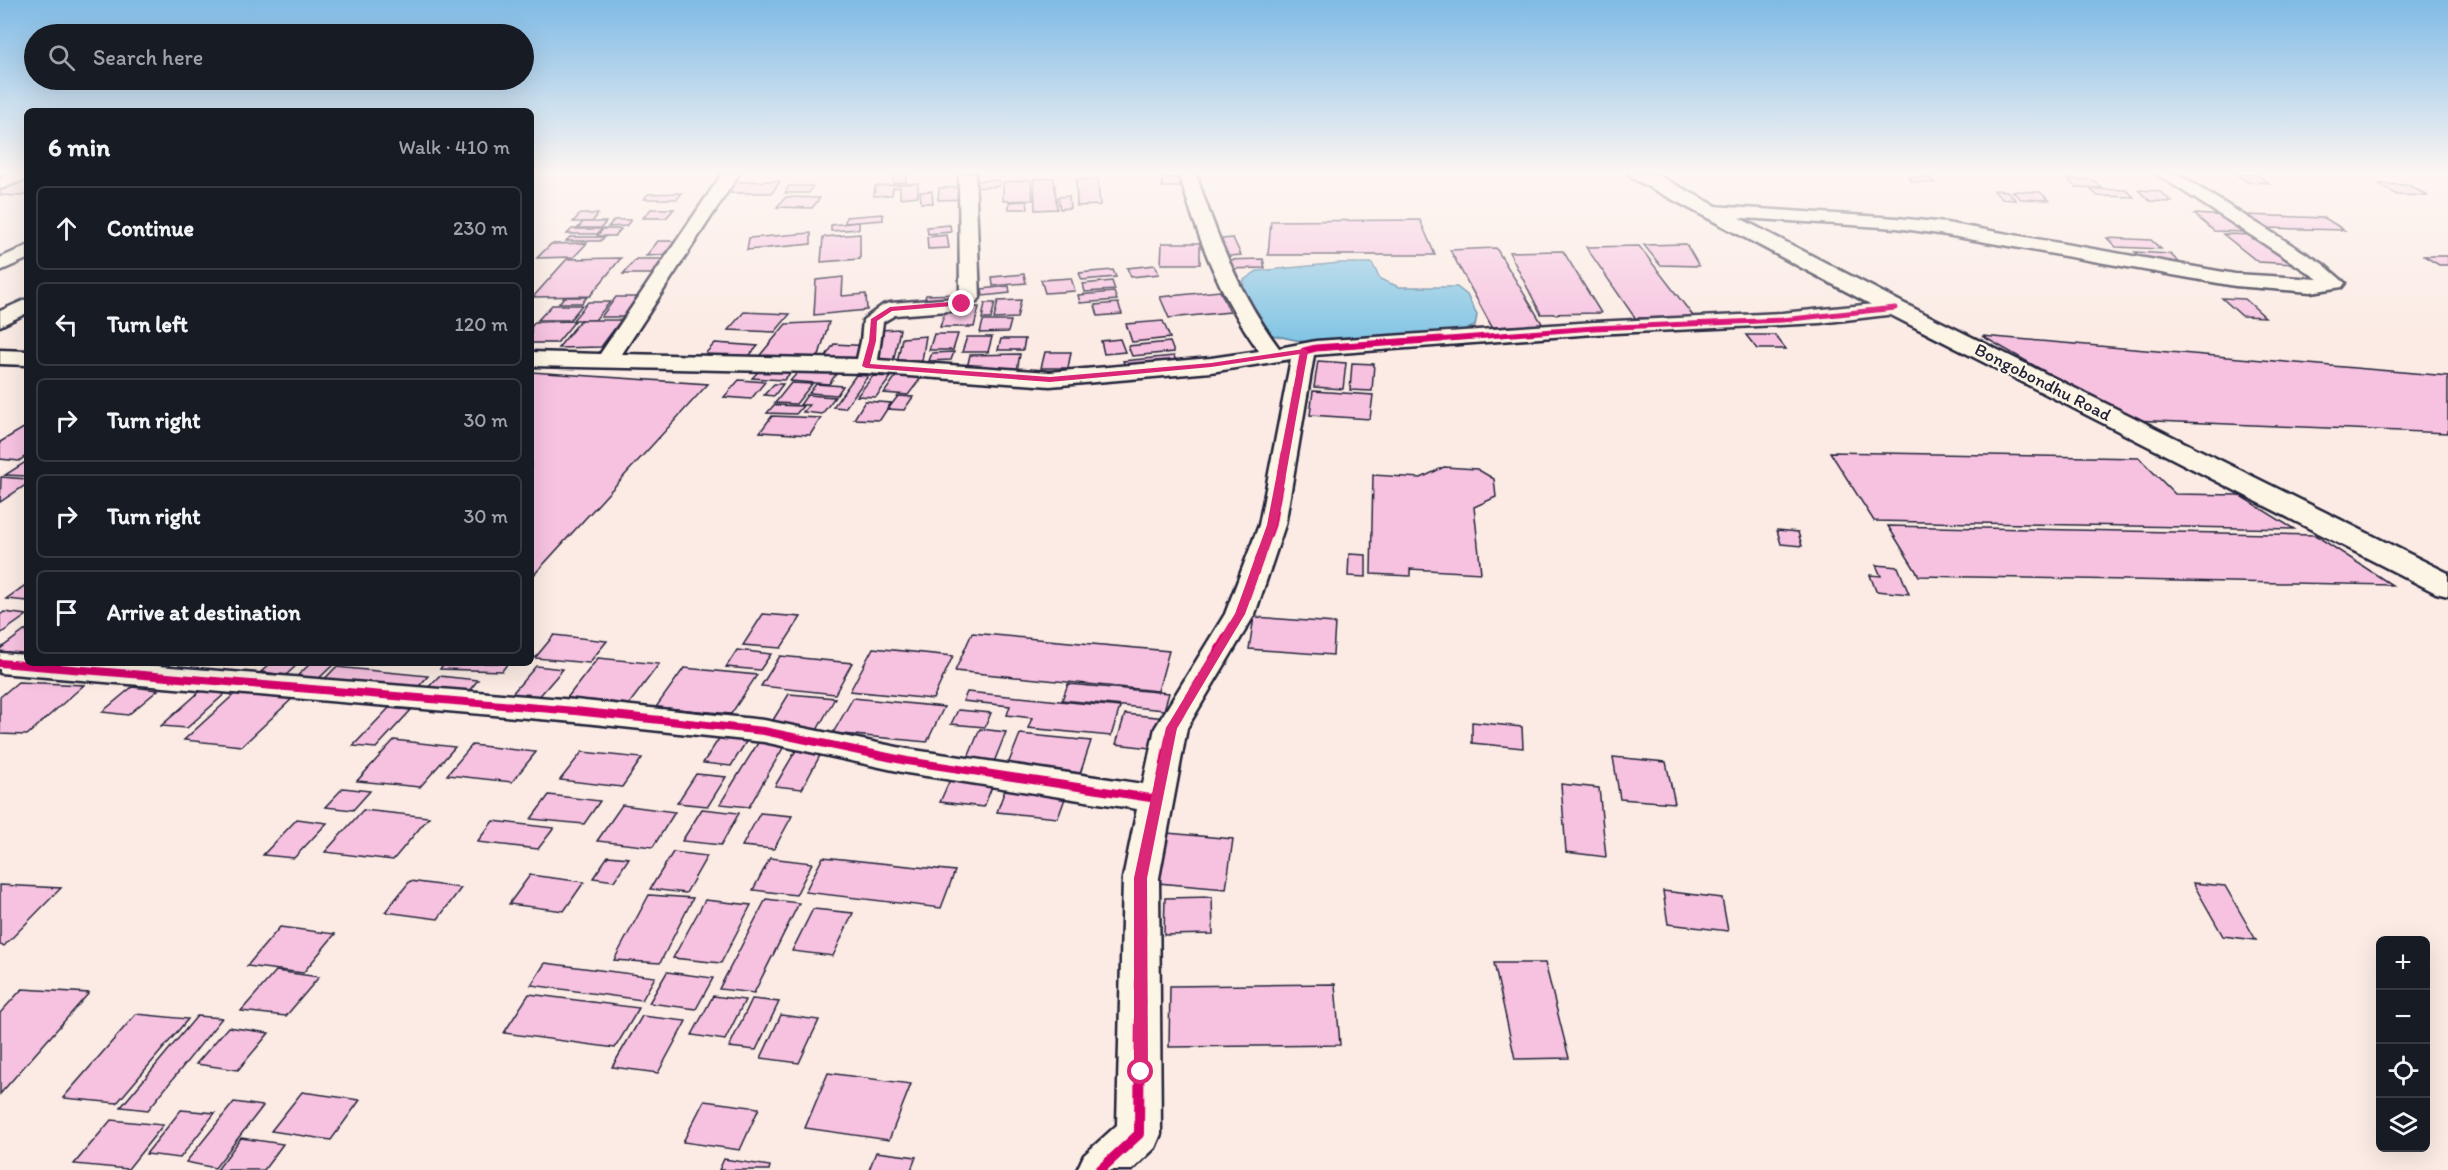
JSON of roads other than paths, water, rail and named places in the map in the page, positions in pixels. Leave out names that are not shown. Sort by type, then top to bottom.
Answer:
[{"type":"street","points":[[607,360],[695,229]]},
{"type":"street","points":[[866,366],[872,341],[873,320],[890,309],[962,304],[970,298],[968,229]]},
{"type":"street","points":[[1204,229],[1247,321],[1273,356]]},
{"type":"street","name":"Bongobondhu Road","points":[[1745,229],[1895,308],[2448,586]]},
{"type":"street","points":[[1943,229],[2235,280],[2311,286],[2335,283],[2320,268],[2254,229]]},
{"type":"street","points":[[0,265],[24,253]]},
{"type":"street","points":[[0,320],[24,307]]},
{"type":"street","points":[[534,359],[866,366],[1050,380],[1211,365],[1316,348],[1448,341],[1594,328],[1837,317],[1895,308]]},
{"type":"street","points":[[1100,1170],[1138,1134],[1141,1072],[1141,878],[1171,728],[1240,614],[1272,525],[1304,351]]},
{"type":"street","points":[[0,357],[24,358]]},
{"type":"street","points":[[0,663],[24,665]]},
{"type":"street","points":[[36,666],[575,711],[764,731],[907,761],[1157,799]]},
{"type":"water","points":[[1340,263],[1372,263],[1380,279],[1399,287],[1457,287],[1467,295],[1477,315],[1475,326],[1455,333],[1310,343],[1272,335],[1247,302],[1243,288],[1244,280],[1257,271]]}]
